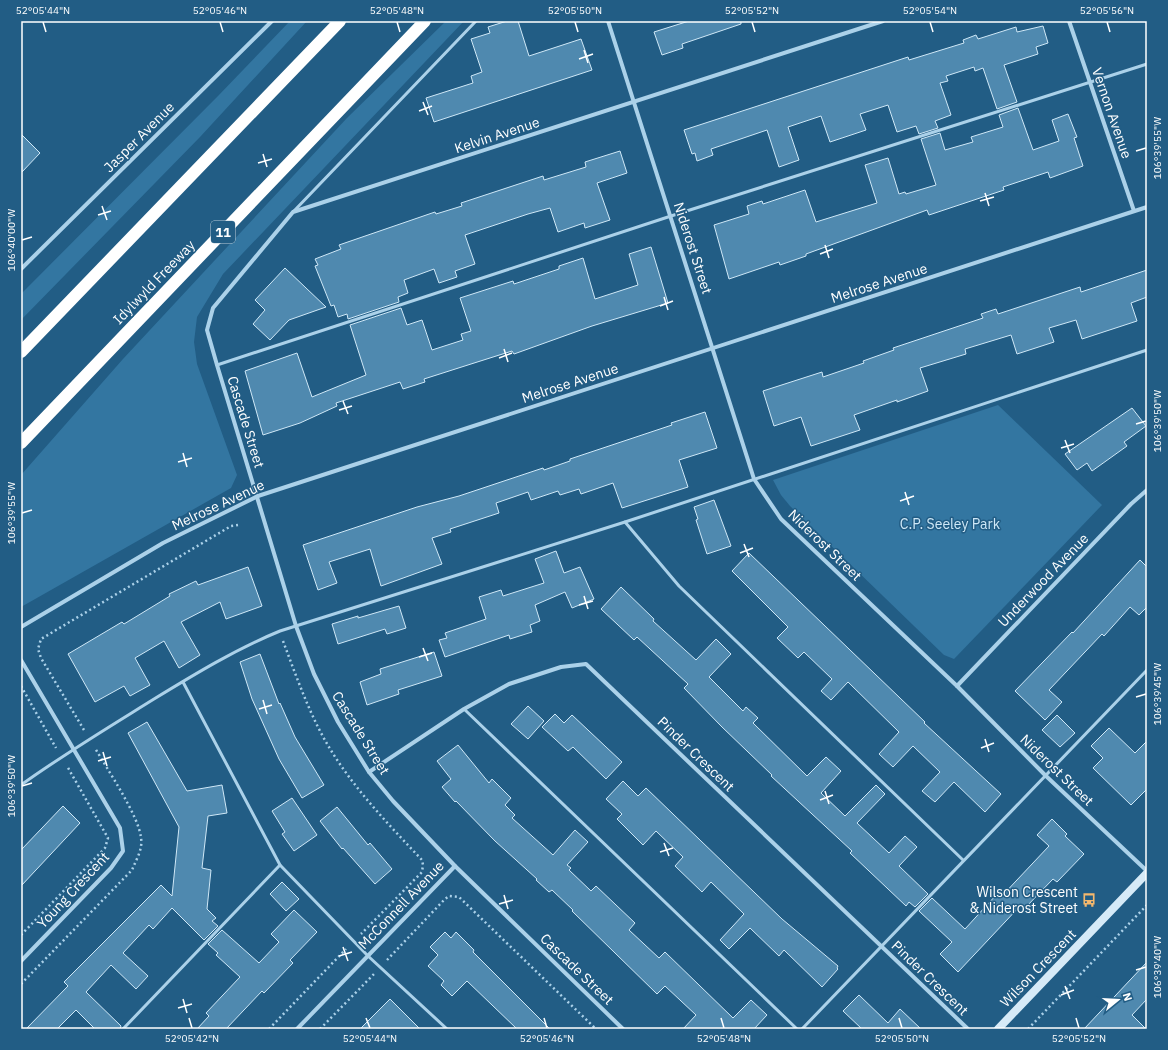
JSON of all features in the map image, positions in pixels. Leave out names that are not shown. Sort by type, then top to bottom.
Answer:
[{"type":"highway","points":[[21,352],[340,21]]},
{"type":"highway","name":"Idylwyld Freeway","points":[[21,443],[425,21]]},
{"type":"street","name":"Jasper Avenue","points":[[21,269],[272,21]]},
{"type":"street","name":"Niderost Street","points":[[608,21],[754,478],[781,519],[957,686],[1046,776],[1147,872]]},
{"type":"street","name":"Kelvin Avenue","points":[[293,212],[883,21]]},
{"type":"street","name":"Vernon Avenue","points":[[1069,21],[1134,211]]},
{"type":"street","name":"Melrose Avenue","points":[[21,627],[163,543],[258,496],[1147,207]]},
{"type":"street","points":[[217,364],[207,330],[213,308],[293,212]]},
{"type":"street","name":"Cascade Street","points":[[217,364],[296,626],[314,674],[338,722],[369,772],[393,801],[455,866],[623,1029]]},
{"type":"street","name":"Underwood Avenue","points":[[957,686],[1131,504],[1147,490]]},
{"type":"street","name":"Young Crescent","points":[[21,660],[120,828],[123,851],[111,868],[21,961]]},
{"type":"street","name":"Pinder Crescent","points":[[369,772],[464,710],[509,684],[562,667],[586,664],[968,1029]]},
{"type":"street","name":"McConnell Avenue","points":[[297,1029],[455,866]]},
{"type":"street","name":"Wilson Crescent","points":[[998,1029],[1147,872]]},
{"type":"lane","points":[[293,212],[476,21]]},
{"type":"lane","points":[[217,364],[671,216],[1147,64]]},
{"type":"lane","points":[[21,785],[89,738],[183,682],[253,642],[280,631],[625,522],[754,478],[1147,350]]},
{"type":"lane","points":[[625,522],[679,586],[963,860]]},
{"type":"lane","points":[[802,1029],[1147,670]]},
{"type":"lane","points":[[183,682],[280,865],[368,956],[448,1029]]},
{"type":"lane","points":[[464,710],[796,1029]]},
{"type":"lane","points":[[123,1029],[280,865]]},
{"type":"path","points":[[21,984],[132,870],[139,854],[142,839],[137,823],[89,738],[41,658],[38,649],[42,639],[231,526],[238,525]]},
{"type":"path","points":[[270,1029],[422,872],[423,865],[422,860],[369,804],[332,752],[306,699],[280,631]]},
{"type":"path","points":[[21,686],[108,838],[105,848],[21,935]]},
{"type":"path","points":[[320,1029],[449,896],[459,897],[596,1029]]},
{"type":"path","points":[[1028,1029],[1147,905]]},
{"type":"green space","points":[[290,21],[307,21],[200,137],[21,320],[21,294],[218,96]]},
{"type":"green space","points":[[446,21],[464,21],[223,274],[197,317],[194,342],[197,364],[237,475],[231,488],[21,607],[21,475],[123,359],[347,118]]},
{"type":"green space","name":"C.P. Seeley Park","points":[[998,405],[1102,505],[954,659],[944,655],[790,506],[781,495],[773,480]]},
{"type":"building","points":[[507,21],[518,21],[529,56],[581,39],[592,70],[434,122],[426,98],[473,83],[471,76],[482,72],[471,39],[490,33],[488,27]]},
{"type":"building","points":[[689,21],[741,21],[741,24],[682,44],[683,48],[662,55],[654,32]]},
{"type":"building","points":[[1043,26],[1048,43],[1036,47],[1038,54],[1004,65],[1017,102],[997,109],[983,68],[975,71],[974,67],[946,76],[948,81],[940,83],[951,115],[935,121],[938,128],[919,134],[916,126],[897,132],[888,105],[860,114],[866,130],[830,142],[821,116],[788,127],[799,160],[779,167],[767,130],[711,149],[713,155],[697,161],[695,153],[692,154],[684,130],[908,57],[909,60],[964,43],[963,40],[976,35],[978,39],[1016,27],[1017,32]]},
{"type":"building","points":[[1018,108],[1033,150],[1059,141],[1052,120],[1068,114],[1077,137],[1074,138],[1083,166],[1050,178],[1048,172],[1003,187],[1004,190],[929,215],[927,210],[806,254],[806,256],[780,265],[779,262],[729,279],[714,225],[749,214],[747,206],[762,201],[763,204],[805,190],[816,222],[877,203],[865,165],[888,158],[899,194],[905,192],[906,194],[936,185],[921,139],[940,133],[945,150],[973,142],[971,137],[1003,127],[999,115]]},
{"type":"building","points":[[21,134],[40,153],[21,173]]},
{"type":"building","points":[[620,151],[627,173],[597,183],[610,220],[585,228],[584,223],[558,232],[550,208],[528,214],[465,235],[475,264],[455,271],[457,277],[439,283],[434,269],[404,280],[408,293],[398,297],[399,302],[348,319],[347,314],[338,317],[334,305],[331,306],[315,266],[318,265],[315,259],[341,249],[339,245],[435,212],[436,214],[462,206],[461,203],[543,176],[544,180],[586,167],[585,162]]},
{"type":"building","points":[[651,247],[668,303],[592,326],[514,354],[512,351],[424,379],[425,382],[403,389],[400,382],[336,403],[337,406],[300,423],[263,435],[245,371],[297,353],[312,397],[366,375],[350,325],[401,308],[407,325],[422,320],[432,350],[463,340],[461,334],[471,331],[460,298],[513,281],[514,284],[559,269],[559,266],[583,258],[595,299],[638,285],[629,254]]},
{"type":"building","points":[[285,268],[326,307],[289,320],[270,340],[253,324],[265,310],[255,300]]},
{"type":"building","points":[[1147,270],[1147,297],[1131,303],[1137,321],[1082,339],[1076,320],[1049,328],[1054,342],[1017,354],[1011,335],[965,349],[966,354],[920,368],[928,391],[854,415],[860,430],[811,446],[801,417],[774,426],[763,391],[822,372],[823,377],[864,363],[863,361],[894,350],[893,348],[983,318],[981,314],[996,309],[998,314],[1080,287],[1081,292]]},
{"type":"building","points":[[1132,408],[1146,426],[1124,442],[1127,446],[1092,471],[1087,463],[1077,470],[1065,454]]},
{"type":"building","points":[[705,412],[717,448],[679,460],[688,487],[622,508],[613,483],[581,494],[579,489],[560,495],[558,491],[531,500],[528,492],[496,503],[499,513],[450,529],[451,532],[432,538],[442,564],[381,586],[370,549],[329,562],[337,583],[318,590],[303,545],[417,507],[459,496],[543,468],[544,470],[570,461],[570,459],[672,425],[671,423]]},
{"type":"building","points":[[714,500],[731,546],[707,554],[696,520],[698,519],[694,507]]},
{"type":"building","points":[[556,551],[564,573],[580,567],[594,599],[572,608],[565,592],[535,605],[540,621],[530,625],[532,632],[510,639],[509,635],[445,657],[439,640],[447,638],[445,633],[486,619],[479,597],[501,590],[503,596],[544,583],[535,559]]},
{"type":"building","points":[[749,553],[925,722],[924,723],[1001,794],[985,812],[954,782],[935,802],[922,791],[940,772],[913,746],[893,767],[879,754],[899,732],[848,682],[831,700],[821,691],[832,679],[804,652],[798,658],[777,638],[788,627],[732,571]]},
{"type":"building","points":[[1140,560],[1147,567],[1147,607],[1139,615],[1130,607],[1104,636],[1102,634],[1049,690],[1062,702],[1045,720],[1015,691],[1072,632],[1073,633]]},
{"type":"building","points":[[248,567],[262,606],[226,619],[220,602],[181,622],[200,655],[179,668],[164,641],[135,658],[150,685],[130,696],[124,686],[95,702],[68,654],[122,622],[124,624],[170,596],[169,594],[196,581],[198,585]]},
{"type":"building","points":[[621,587],[654,619],[653,621],[696,660],[716,639],[731,654],[709,677],[743,711],[746,707],[758,718],[753,723],[807,776],[826,757],[841,771],[821,793],[845,816],[876,785],[885,794],[857,823],[889,853],[905,836],[917,847],[899,866],[928,894],[915,907],[909,902],[906,906],[850,853],[852,851],[771,776],[772,775],[684,688],[688,684],[637,637],[634,640],[601,609]]},
{"type":"building","points":[[399,606],[406,628],[387,634],[385,629],[338,644],[332,624]]},
{"type":"building","points":[[434,652],[442,676],[398,690],[399,694],[367,705],[360,682],[381,674],[380,669]]},
{"type":"building","points":[[260,654],[279,704],[280,703],[295,737],[324,785],[302,798],[279,759],[252,699],[240,662]]},
{"type":"building","points":[[528,706],[544,721],[528,739],[511,724]]},
{"type":"building","points":[[555,714],[564,723],[572,715],[622,762],[606,779],[573,747],[568,751],[542,727]]},
{"type":"building","points":[[1057,715],[1075,733],[1060,747],[1042,730]]},
{"type":"building","points":[[147,722],[187,791],[222,785],[227,813],[208,816],[202,868],[211,870],[207,909],[216,918],[212,921],[218,926],[204,940],[172,908],[153,929],[149,925],[123,953],[148,976],[136,989],[111,965],[86,992],[121,1026],[120,1029],[95,1029],[76,1010],[57,1029],[26,1029],[68,986],[64,982],[161,885],[172,896],[179,827],[128,733]]},
{"type":"building","points":[[1109,728],[1135,753],[1147,741],[1147,789],[1131,805],[1093,768],[1103,758],[1091,746]]},
{"type":"building","points":[[458,745],[489,783],[492,779],[511,798],[505,805],[515,815],[512,818],[553,855],[575,830],[588,842],[567,865],[571,868],[569,870],[591,891],[596,886],[635,923],[629,930],[659,958],[665,952],[733,1018],[751,1000],[767,1015],[754,1029],[683,1029],[696,1015],[665,986],[657,994],[572,911],[573,910],[552,890],[549,892],[536,880],[537,879],[495,841],[456,801],[455,802],[442,787],[451,779],[437,761]]},
{"type":"building","points":[[623,781],[638,796],[646,788],[782,919],[838,966],[838,969],[822,987],[784,950],[779,956],[750,928],[729,949],[720,940],[744,914],[711,882],[702,892],[675,866],[683,857],[656,831],[643,845],[617,819],[622,814],[606,799]]},
{"type":"building","points":[[292,798],[317,835],[294,851],[282,834],[285,832],[272,811]]},
{"type":"building","points":[[63,806],[80,823],[21,886],[21,850]]},
{"type":"building","points":[[337,807],[368,845],[370,843],[392,869],[375,884],[343,848],[342,849],[320,821]]},
{"type":"building","points":[[1052,819],[1067,834],[1065,836],[1084,854],[1057,882],[1053,879],[1025,908],[1021,905],[958,972],[940,954],[952,942],[919,911],[932,898],[965,929],[997,894],[1000,898],[1049,846],[1037,835]]},
{"type":"building","points":[[282,882],[299,899],[286,911],[270,894]]},
{"type":"building","points":[[294,910],[317,932],[290,960],[293,963],[264,993],[262,991],[226,1029],[197,1029],[209,1016],[206,1013],[240,977],[216,955],[218,953],[208,944],[222,930],[259,963],[279,942],[271,934]]},
{"type":"building","points":[[445,932],[451,938],[456,932],[474,950],[473,952],[550,1029],[517,1029],[467,981],[452,996],[441,985],[444,981],[428,966],[438,955],[430,947]]},
{"type":"building","points":[[1147,962],[1147,999],[1132,1015],[1146,1029],[1084,1029]]},
{"type":"building","points":[[859,995],[888,1023],[900,1009],[921,1029],[862,1029],[843,1011]]},
{"type":"building","points":[[390,999],[420,1029],[360,1029]]},
{"type":"place","name":"Wilson Crescent & Niderost Street","points":[[1089,900]]}]
